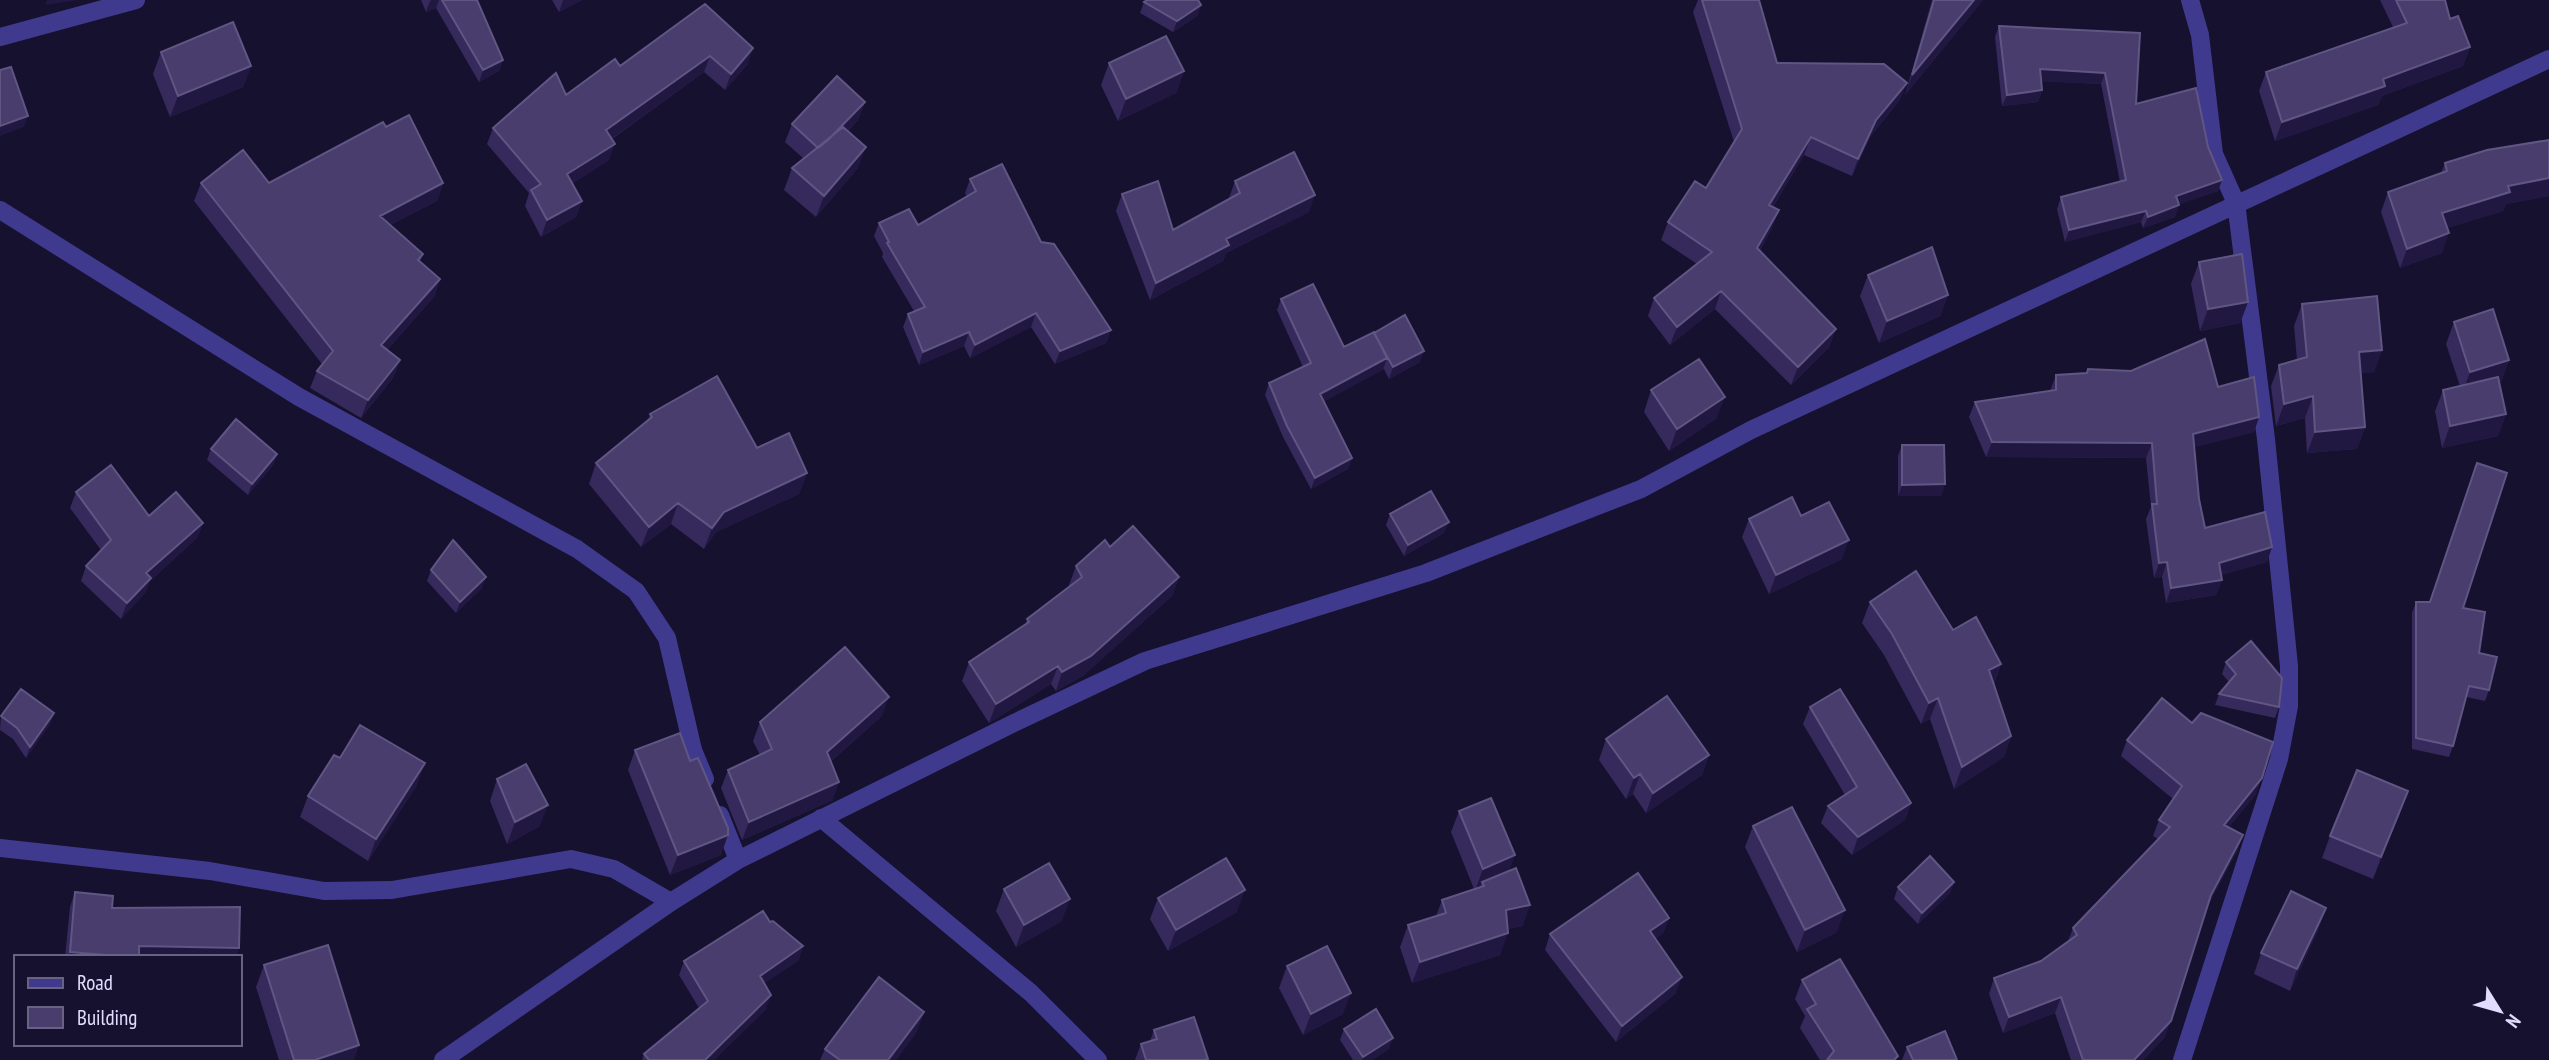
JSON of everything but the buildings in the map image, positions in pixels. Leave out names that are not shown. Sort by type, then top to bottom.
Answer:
[{"type":"street","points":[[0,37],[136,0]]},
{"type":"street","points":[[2182,1060],[2279,759],[2289,706],[2289,666],[2266,439],[2236,203],[2214,154],[2200,35],[2190,0]]},
{"type":"street","points":[[443,1060],[671,902],[738,860],[1145,661],[1426,573],[1641,489],[1751,430],[2549,59]]},
{"type":"street","points":[[0,210],[299,397],[577,550],[636,591],[667,638],[693,750],[738,860]]},
{"type":"street","points":[[821,818],[1031,993],[1098,1060]]},
{"type":"street","points":[[0,848],[210,871],[324,891],[392,890],[570,859],[614,869],[671,902]]}]
